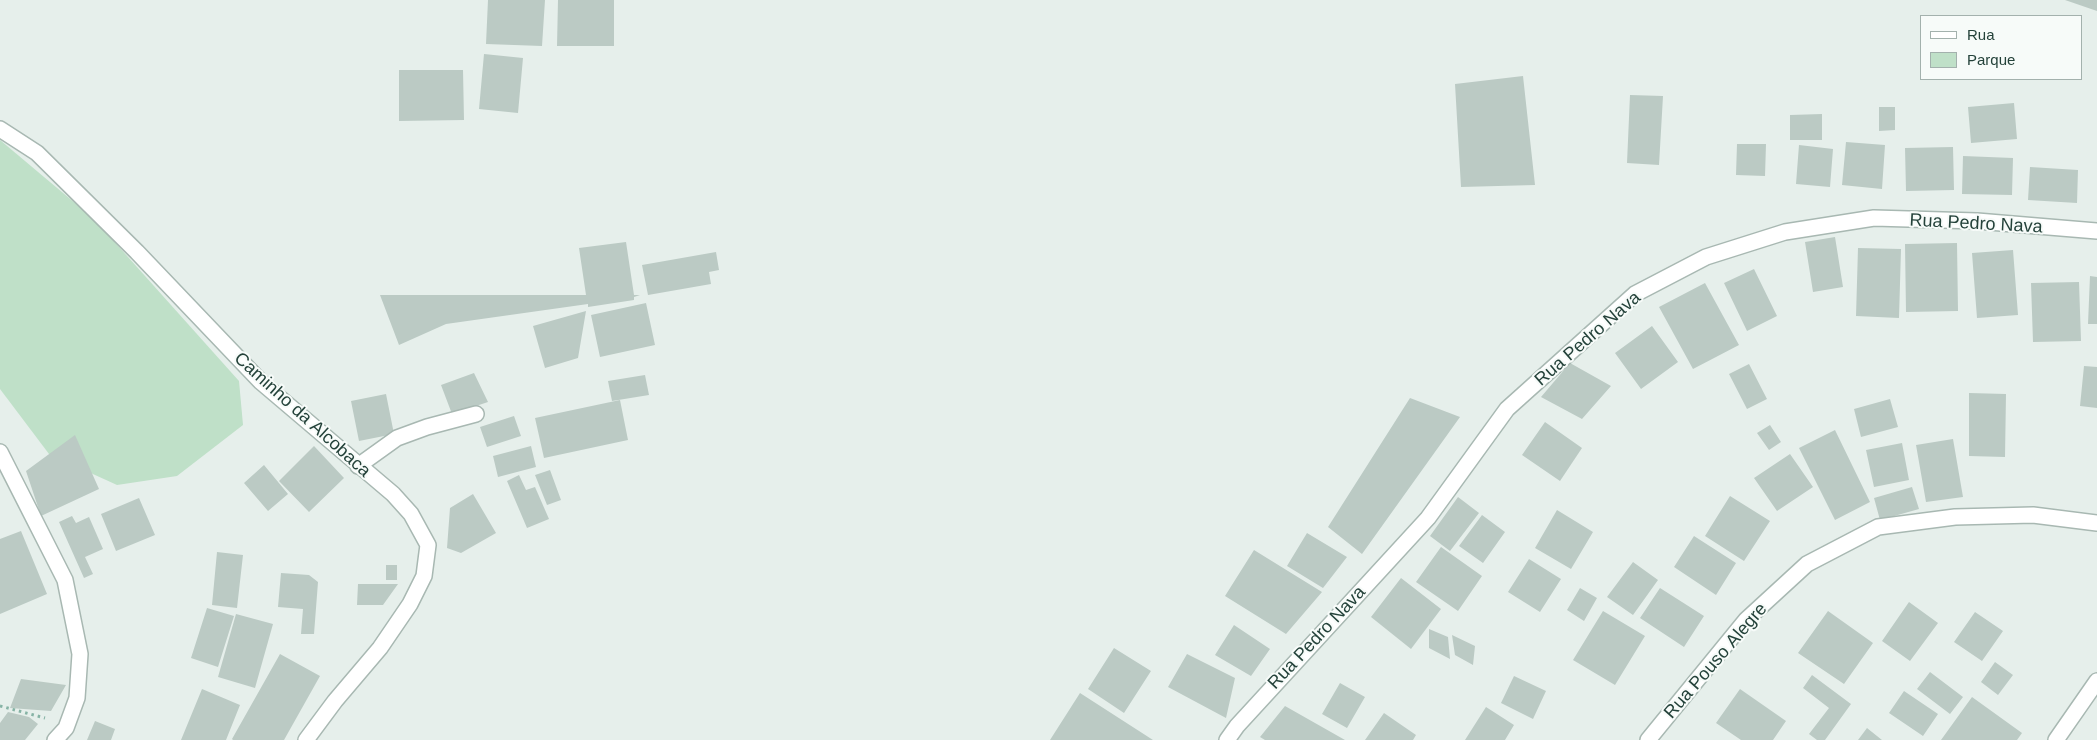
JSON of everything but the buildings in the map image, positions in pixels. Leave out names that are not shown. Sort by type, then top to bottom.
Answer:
[{"type":"street","name":"Caminho da Alcobaca","points":[[0,129],[37,153],[137,252],[261,382],[393,494],[410,514],[428,545],[424,576],[410,604],[380,648],[335,701],[306,740]]},
{"type":"street","name":"Rua Pedro Nava","points":[[1227,740],[1237,726],[1428,518],[1507,410],[1635,294],[1706,257],[1776,235],[1874,218],[1977,221],[2097,231]]},
{"type":"street","points":[[358,466],[397,438],[427,427],[476,414]]},
{"type":"street","points":[[0,452],[64,580],[80,654],[77,698],[66,728],[56,740]]},
{"type":"street","name":"Rua Pouso Alegre","points":[[1648,740],[1746,620],[1807,564],[1878,527],[1956,517],[2023,516],[2097,523]]},
{"type":"street","points":[[2056,740],[2097,681]]},
{"type":"green space","points":[[0,140],[94,219],[239,381],[243,425],[177,476],[117,485],[49,454],[0,389]]}]
